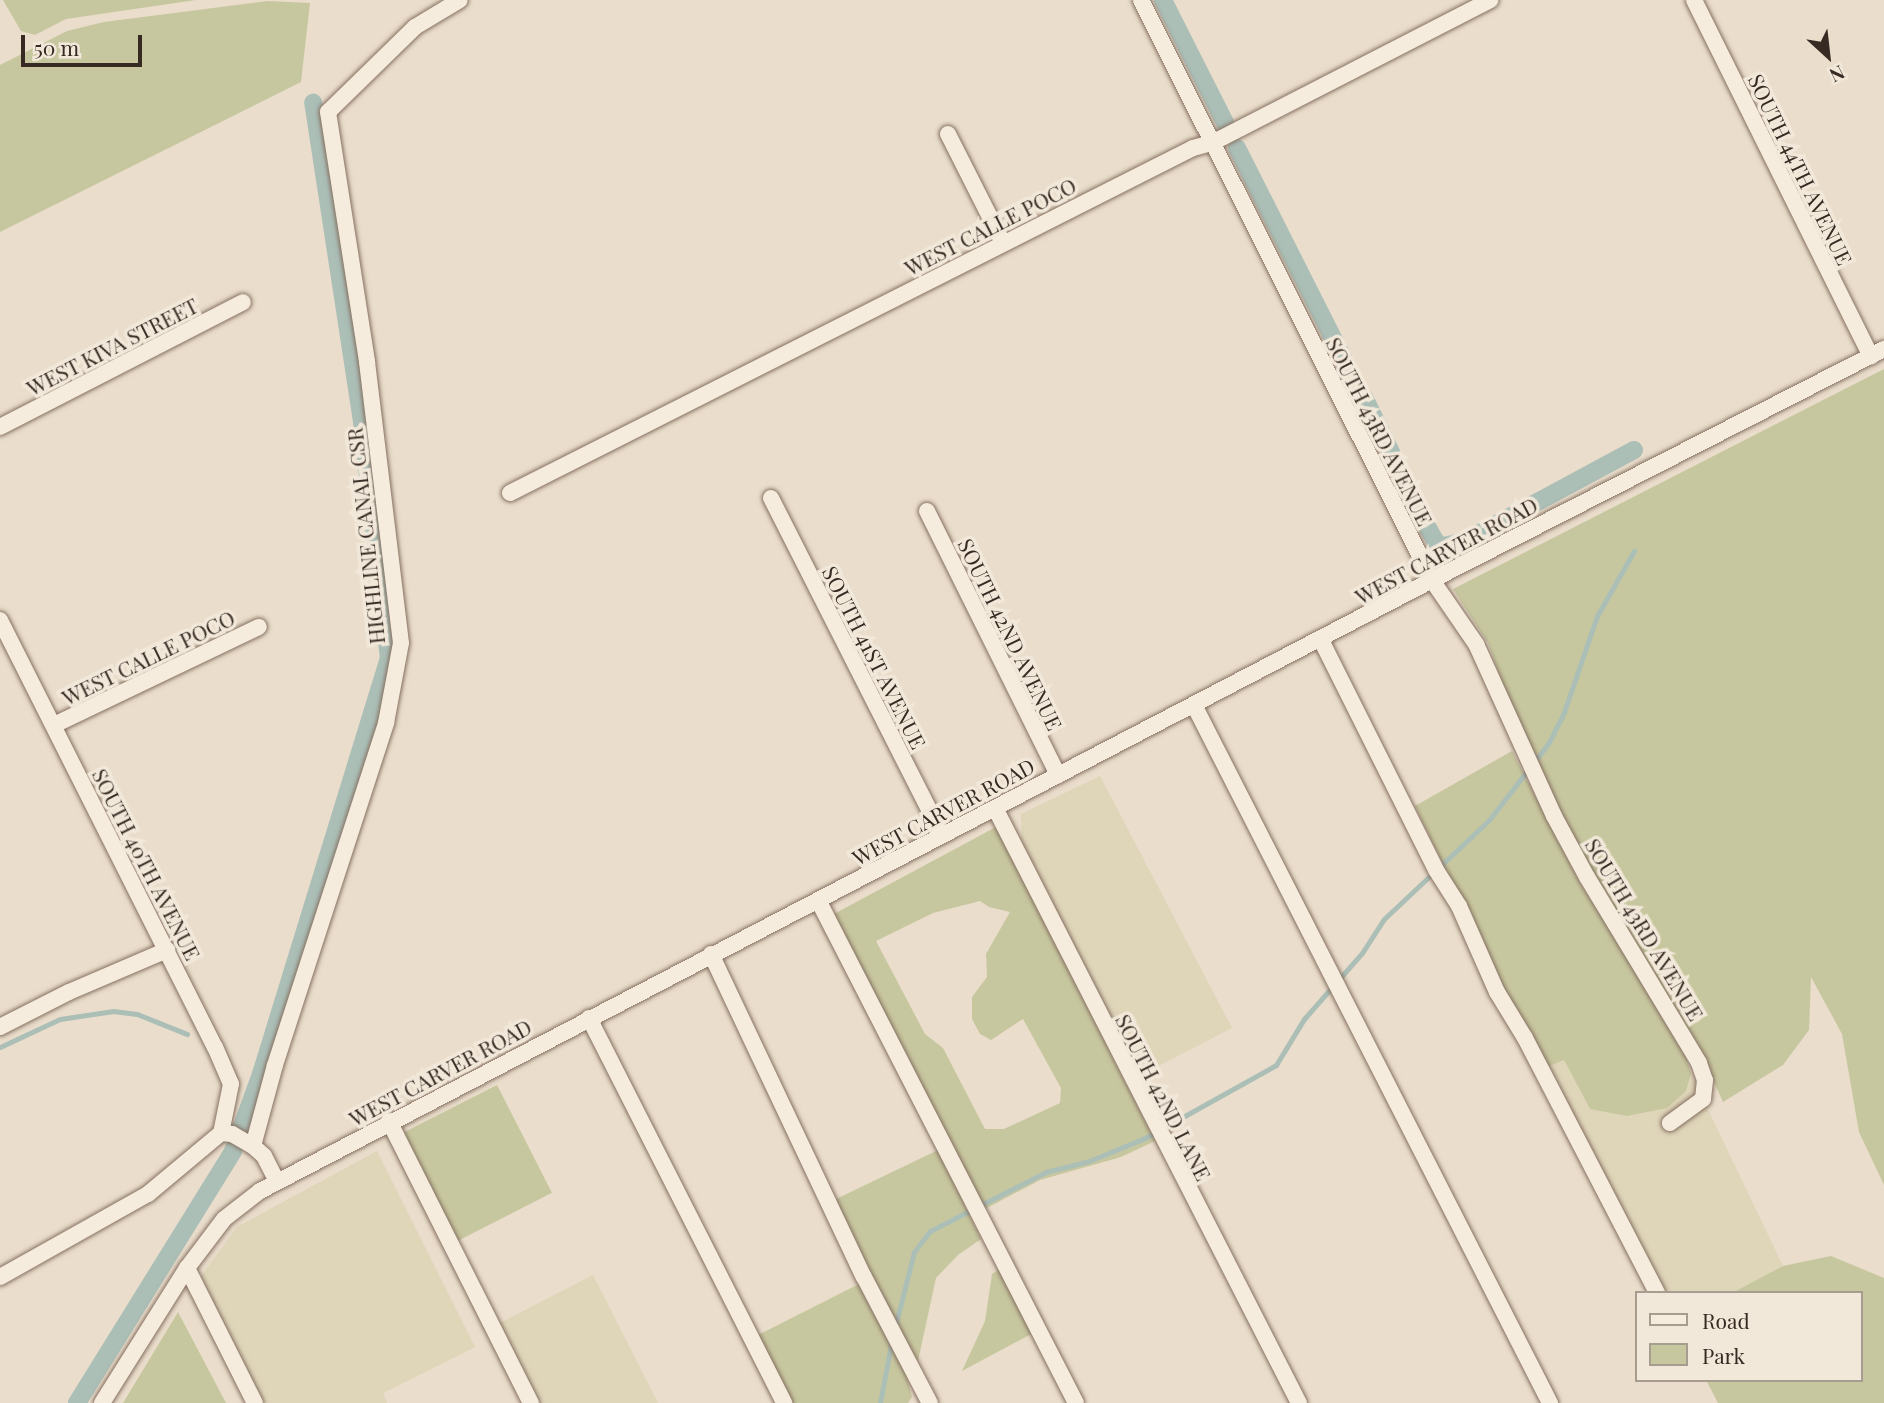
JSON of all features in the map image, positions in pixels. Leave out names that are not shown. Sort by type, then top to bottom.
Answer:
[{"type":"street","name":"HIGHLINE CANAL CSR","points":[[253,1146],[279,1052],[386,723],[401,643],[367,361],[327,113],[415,27],[460,0]]},
{"type":"street","name":"SOUTH 43RD AVENUE","points":[[1141,0],[1432,580],[1476,644],[1530,769],[1587,877],[1699,1062],[1705,1080],[1703,1099],[1670,1123]]},
{"type":"street","name":"WEST CALLE POCO","points":[[510,493],[1193,148],[1212,143],[1490,0]]},
{"type":"street","name":"SOUTH 44TH AVENUE","points":[[1694,0],[1877,353]]},
{"type":"street","points":[[948,134],[1003,243]]},
{"type":"street","name":"WEST KIVA STREET","points":[[0,427],[243,302]]},
{"type":"street","name":"WEST CARVER ROAD","points":[[102,1403],[187,1268],[224,1219],[277,1181],[1432,580],[1877,353]]},
{"type":"street","name":"SOUTH 41ST AVENUE","points":[[772,498],[942,835]]},
{"type":"street","name":"SOUTH 42ND AVENUE","points":[[927,512],[1058,775]]},
{"type":"street","name":"SOUTH 40TH AVENUE","points":[[0,620],[167,950],[231,1084],[227,1134]]},
{"type":"street","name":"WEST CALLE POCO","points":[[54,725],[259,627]]},
{"type":"street","points":[[1321,640],[1436,870],[1459,906],[1497,992],[1525,1038],[1656,1291]]},
{"type":"street","points":[[1194,705],[1550,1403]]},
{"type":"street","name":"SOUTH 42ND LANE","points":[[995,808],[1299,1403]]},
{"type":"street","points":[[818,900],[1076,1403]]},
{"type":"street","points":[[0,1027],[69,992],[167,950]]},
{"type":"street","points":[[711,954],[863,1277],[930,1403]]},
{"type":"street","points":[[589,1018],[784,1403]]},
{"type":"street","points":[[389,1121],[531,1403]]},
{"type":"street","points":[[0,1277],[148,1195],[227,1134],[253,1146],[264,1156],[277,1181]]},
{"type":"street","points":[[187,1268],[255,1403]]},
{"type":"shaded area","points":[[1100,776],[1232,1028],[1137,1077],[1022,852],[1021,814]]},
{"type":"shaded area","points":[[1564,1060],[1590,1109],[1686,1091],[1691,1074],[1783,1266],[1736,1291],[1660,1291],[1547,1067]]},
{"type":"shaded area","points":[[377,1151],[475,1347],[383,1393],[387,1403],[262,1403],[199,1279],[237,1227]]},
{"type":"shaded area","points":[[593,1275],[658,1403],[538,1403],[498,1324]]},
{"type":"green space","points":[[3,0],[196,0],[66,19],[35,35],[21,31]]},
{"type":"green space","points":[[268,1],[310,3],[301,82],[0,232],[0,65],[67,31],[104,22]]},
{"type":"green space","points":[[1884,369],[1884,1185],[1859,1132],[1842,1034],[1811,977],[1809,1030],[1783,1065],[1723,1102],[1696,1043],[1587,863],[1523,739],[1488,643],[1453,589]]},
{"type":"green space","points":[[1512,751],[1580,883],[1683,1047],[1691,1074],[1686,1091],[1667,1108],[1627,1116],[1590,1109],[1564,1060],[1547,1067],[1497,976],[1415,806]]},
{"type":"green space","points":[[996,827],[1155,1141],[1121,1157],[1040,1180],[983,1210],[832,915]],"holes":[[[980,901],[989,907],[1010,912],[986,954],[987,977],[972,997],[972,1019],[980,1034],[991,1040],[1023,1019],[1061,1088],[1060,1103],[1004,1129],[985,1129],[943,1048],[925,1034],[876,941],[933,913]]]},
{"type":"green space","points":[[497,1085],[552,1193],[457,1241],[403,1133]]},
{"type":"green space","points":[[938,1150],[981,1239],[958,1255],[936,1278],[918,1361],[869,1278],[834,1200]]},
{"type":"green space","points":[[1831,1256],[1884,1278],[1884,1403],[1718,1403],[1707,1382],[1863,1382],[1863,1291],[1736,1291],[1783,1266]]},
{"type":"green space","points":[[1000,1269],[1035,1332],[962,1371],[985,1321],[992,1274]]},
{"type":"green space","points":[[859,1284],[901,1354],[912,1397],[908,1403],[791,1403],[756,1336]]},
{"type":"green space","points":[[178,1312],[226,1403],[123,1403]]},
{"type":"waterway","points":[[1163,0],[1225,123]]},
{"type":"waterway","points":[[77,1403],[233,1151],[261,1074],[389,659],[361,415],[313,103]]},
{"type":"waterway","points":[[1237,148],[1346,364]]},
{"type":"waterway","points":[[1364,397],[1429,530],[1437,544],[1444,546],[1465,541],[1634,450]]},
{"type":"waterway","points":[[895,1327],[914,1252],[930,1231],[1046,1172],[1089,1161],[1145,1138],[1276,1065],[1304,1019],[1362,953],[1384,919],[1489,820],[1548,744],[1564,712],[1597,616],[1634,551]]},
{"type":"waterway","points":[[0,1047],[60,1019],[113,1011],[137,1014],[187,1034]]},
{"type":"waterway","points":[[880,1403],[892,1339]]}]
